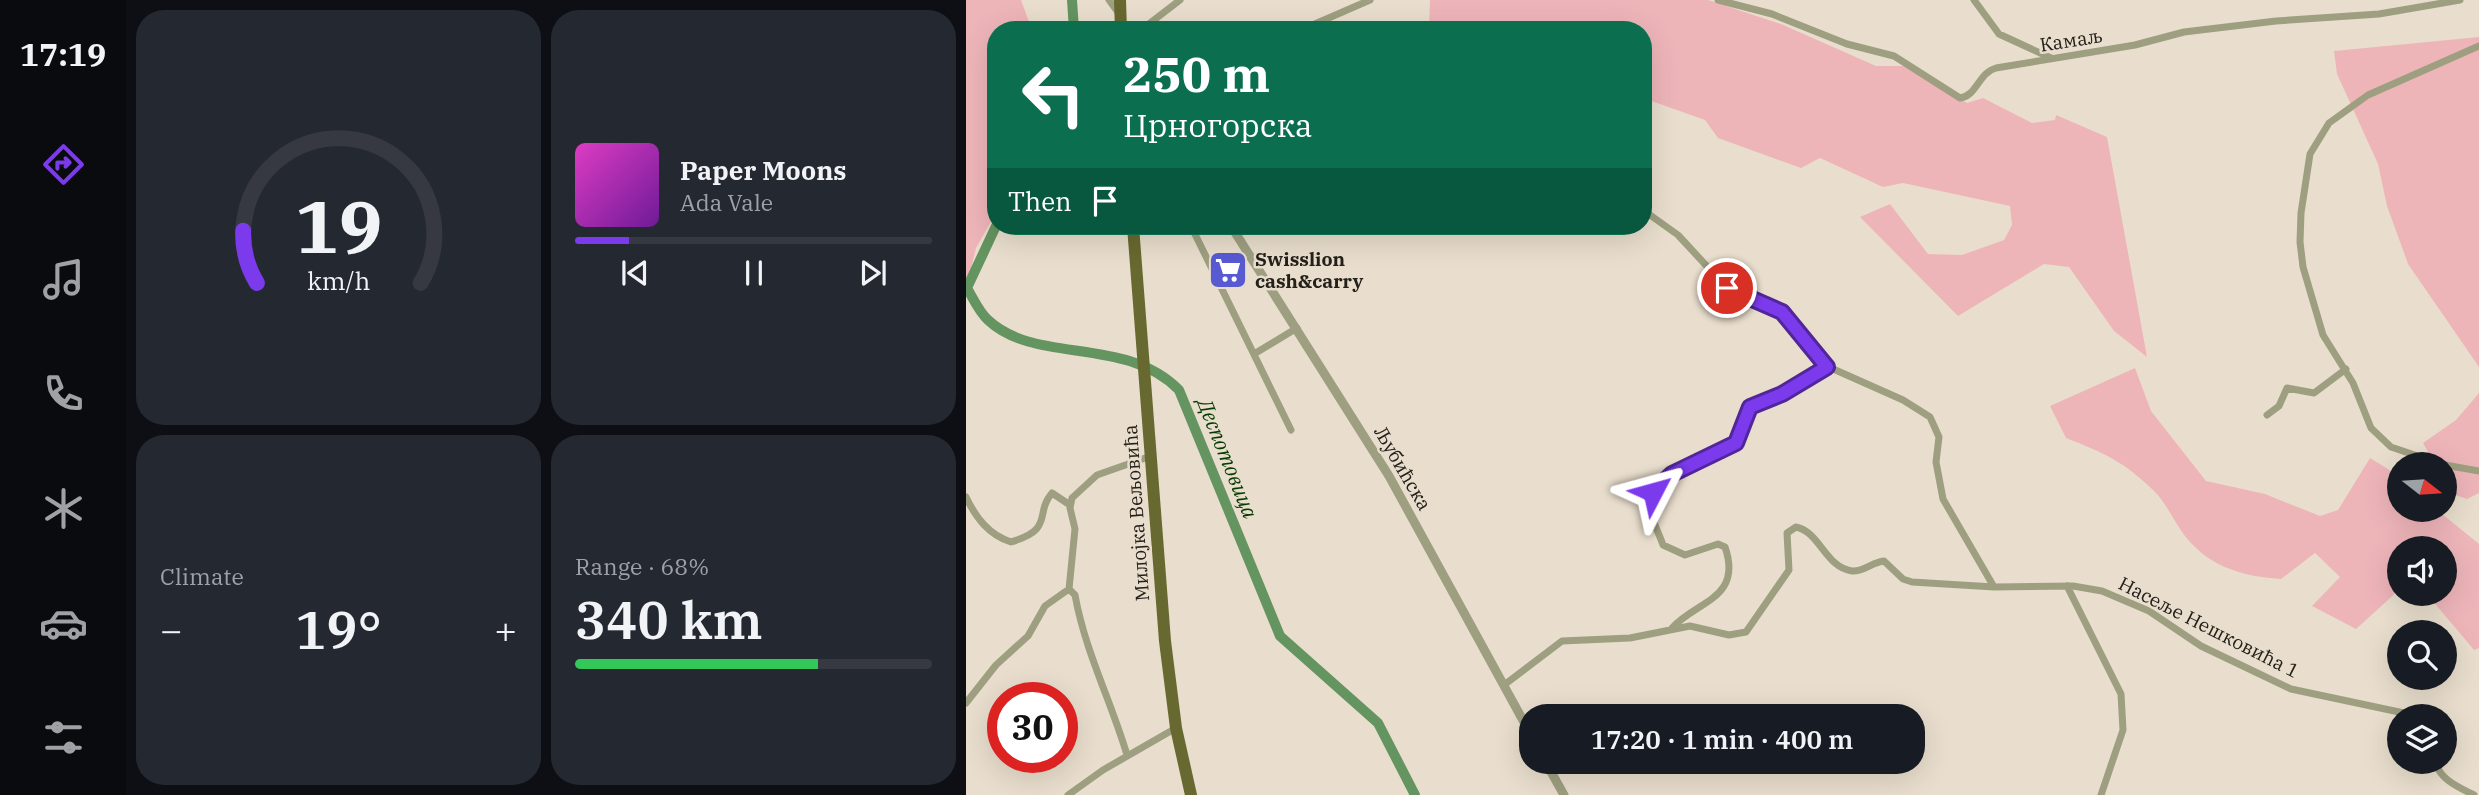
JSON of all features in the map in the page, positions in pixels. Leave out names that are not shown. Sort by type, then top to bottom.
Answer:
[{"type":"main road","points":[[1120,0],[1121,21]]},
{"type":"main road","name":"Милојка Вељовића","points":[[1134,235],[1165,641],[1176,728],[1191,795]]},
{"type":"street","points":[[1109,0],[1121,16]]},
{"type":"street","points":[[1151,21],[1180,0]]},
{"type":"street","points":[[1322,21],[1370,0]]},
{"type":"street","name":"Камаљ","points":[[1718,0],[1772,14],[1847,44],[1894,57],[1921,71],[1960,98],[1972,93],[1990,69],[2136,45],[2184,32],[2276,21],[2379,14],[2458,0]]},
{"type":"street","points":[[1974,0],[1999,34],[2051,59]]},
{"type":"street","points":[[2403,452],[2371,428],[2346,369],[2323,335],[2303,267],[2300,242],[2301,213],[2310,154],[2329,123],[2368,95],[2479,46]]},
{"type":"street","points":[[1652,216],[1678,235],[1727,288],[1782,312],[1827,367],[1903,400],[1930,417],[1939,437],[1936,466],[1943,499],[1994,587]]},
{"type":"street","points":[[1195,235],[1291,430]]},
{"type":"street","name":"Љубићска","points":[[1237,235],[1389,476],[1519,713]]},
{"type":"street","points":[[1254,354],[1297,328]]},
{"type":"street","points":[[1504,685],[1562,641],[1658,634],[1672,628],[1681,617],[1718,597],[1726,577],[1729,557],[1725,547],[1718,544],[1685,555],[1663,545],[1650,508],[1653,492],[1672,474],[1736,443],[1750,407],[1782,394],[1827,367]]},
{"type":"street","points":[[2267,415],[2279,405],[2287,388],[2314,393],[2346,369]]},
{"type":"street","points":[[966,703],[996,665],[1028,636],[1045,606],[1069,589],[1075,529],[1070,505],[1072,498],[1097,475],[1151,456]]},
{"type":"street","points":[[2457,467],[2479,471]]},
{"type":"street","points":[[966,497],[983,524],[1000,539],[1012,542],[1034,532],[1041,523],[1046,501],[1052,493],[1070,505]]},
{"type":"street","name":"Насеље Нешковића 1","points":[[1672,628],[1690,626],[1739,635],[1746,632],[1789,570],[1787,533],[1796,527],[1809,534],[1829,559],[1847,569],[1863,570],[1884,561],[1902,579],[1912,582],[1994,587],[2067,586],[2102,591],[2150,611],[2201,646],[2291,689],[2387,709]]},
{"type":"street","points":[[2067,586],[2117,680],[2121,694],[2123,730],[2101,795]]},
{"type":"street","points":[[1069,589],[1075,595],[1088,652],[1115,715],[1127,755]]},
{"type":"street","points":[[1068,795],[1127,755],[1176,728]]},
{"type":"street","points":[[1552,774],[1564,795]]},
{"type":"street","points":[[2440,774],[2474,795]]},
{"type":"shaded area","points":[[966,0],[1021,0],[1029,21],[987,21],[987,229],[976,248],[966,289]]},
{"type":"shaded area","points":[[1430,0],[1708,0],[1781,24],[1876,66],[1903,66],[1967,103],[1983,98],[2032,123],[2055,120],[2056,115],[2107,137],[2147,357],[2114,331],[2069,267],[2044,264],[1958,316],[1860,217],[1890,204],[1928,254],[1962,255],[2004,240],[2012,225],[2010,206],[1903,183],[1883,187],[1820,158],[1801,168],[1718,138],[1705,120],[1652,101],[1652,21],[1429,21]]},
{"type":"shaded area","points":[[2479,37],[2479,367],[2408,264],[2387,206],[2378,164],[2337,74],[2334,51]]},
{"type":"shaded area","points":[[2135,368],[2151,411],[2206,481],[2265,494],[2320,516],[2338,510],[2370,458],[2387,469],[2387,522],[2452,522],[2479,544],[2479,648],[2474,650],[2457,630],[2457,620],[2449,620],[2437,606],[2457,606],[2457,536],[2387,536],[2387,601],[2356,629],[2312,606],[2340,577],[2315,553],[2281,579],[2251,575],[2224,567],[2200,552],[2190,542],[2161,499],[2142,480],[2113,459],[2066,438],[2050,406]]},
{"type":"shaded area","points":[[2479,393],[2479,493],[2467,499],[2457,496],[2457,452],[2428,452],[2423,443],[2456,420]]},
{"type":"waterway","name":"Деспотовица","points":[[1072,0],[1073,21]]},
{"type":"waterway","name":"Деспотовица","points":[[992,235],[967,288],[988,320],[1008,334],[1030,342],[1133,362],[1157,373],[1179,390],[1280,636],[1378,723],[1415,795]]},
{"type":"place","name":"Swisslion cash&carry","points":[[1228,270]]},
{"type":"route","points":[[1653,492],[1672,474],[1736,443],[1743,433],[1746,412],[1750,407],[1782,394],[1827,367],[1782,312],[1759,299],[1727,288]]}]
